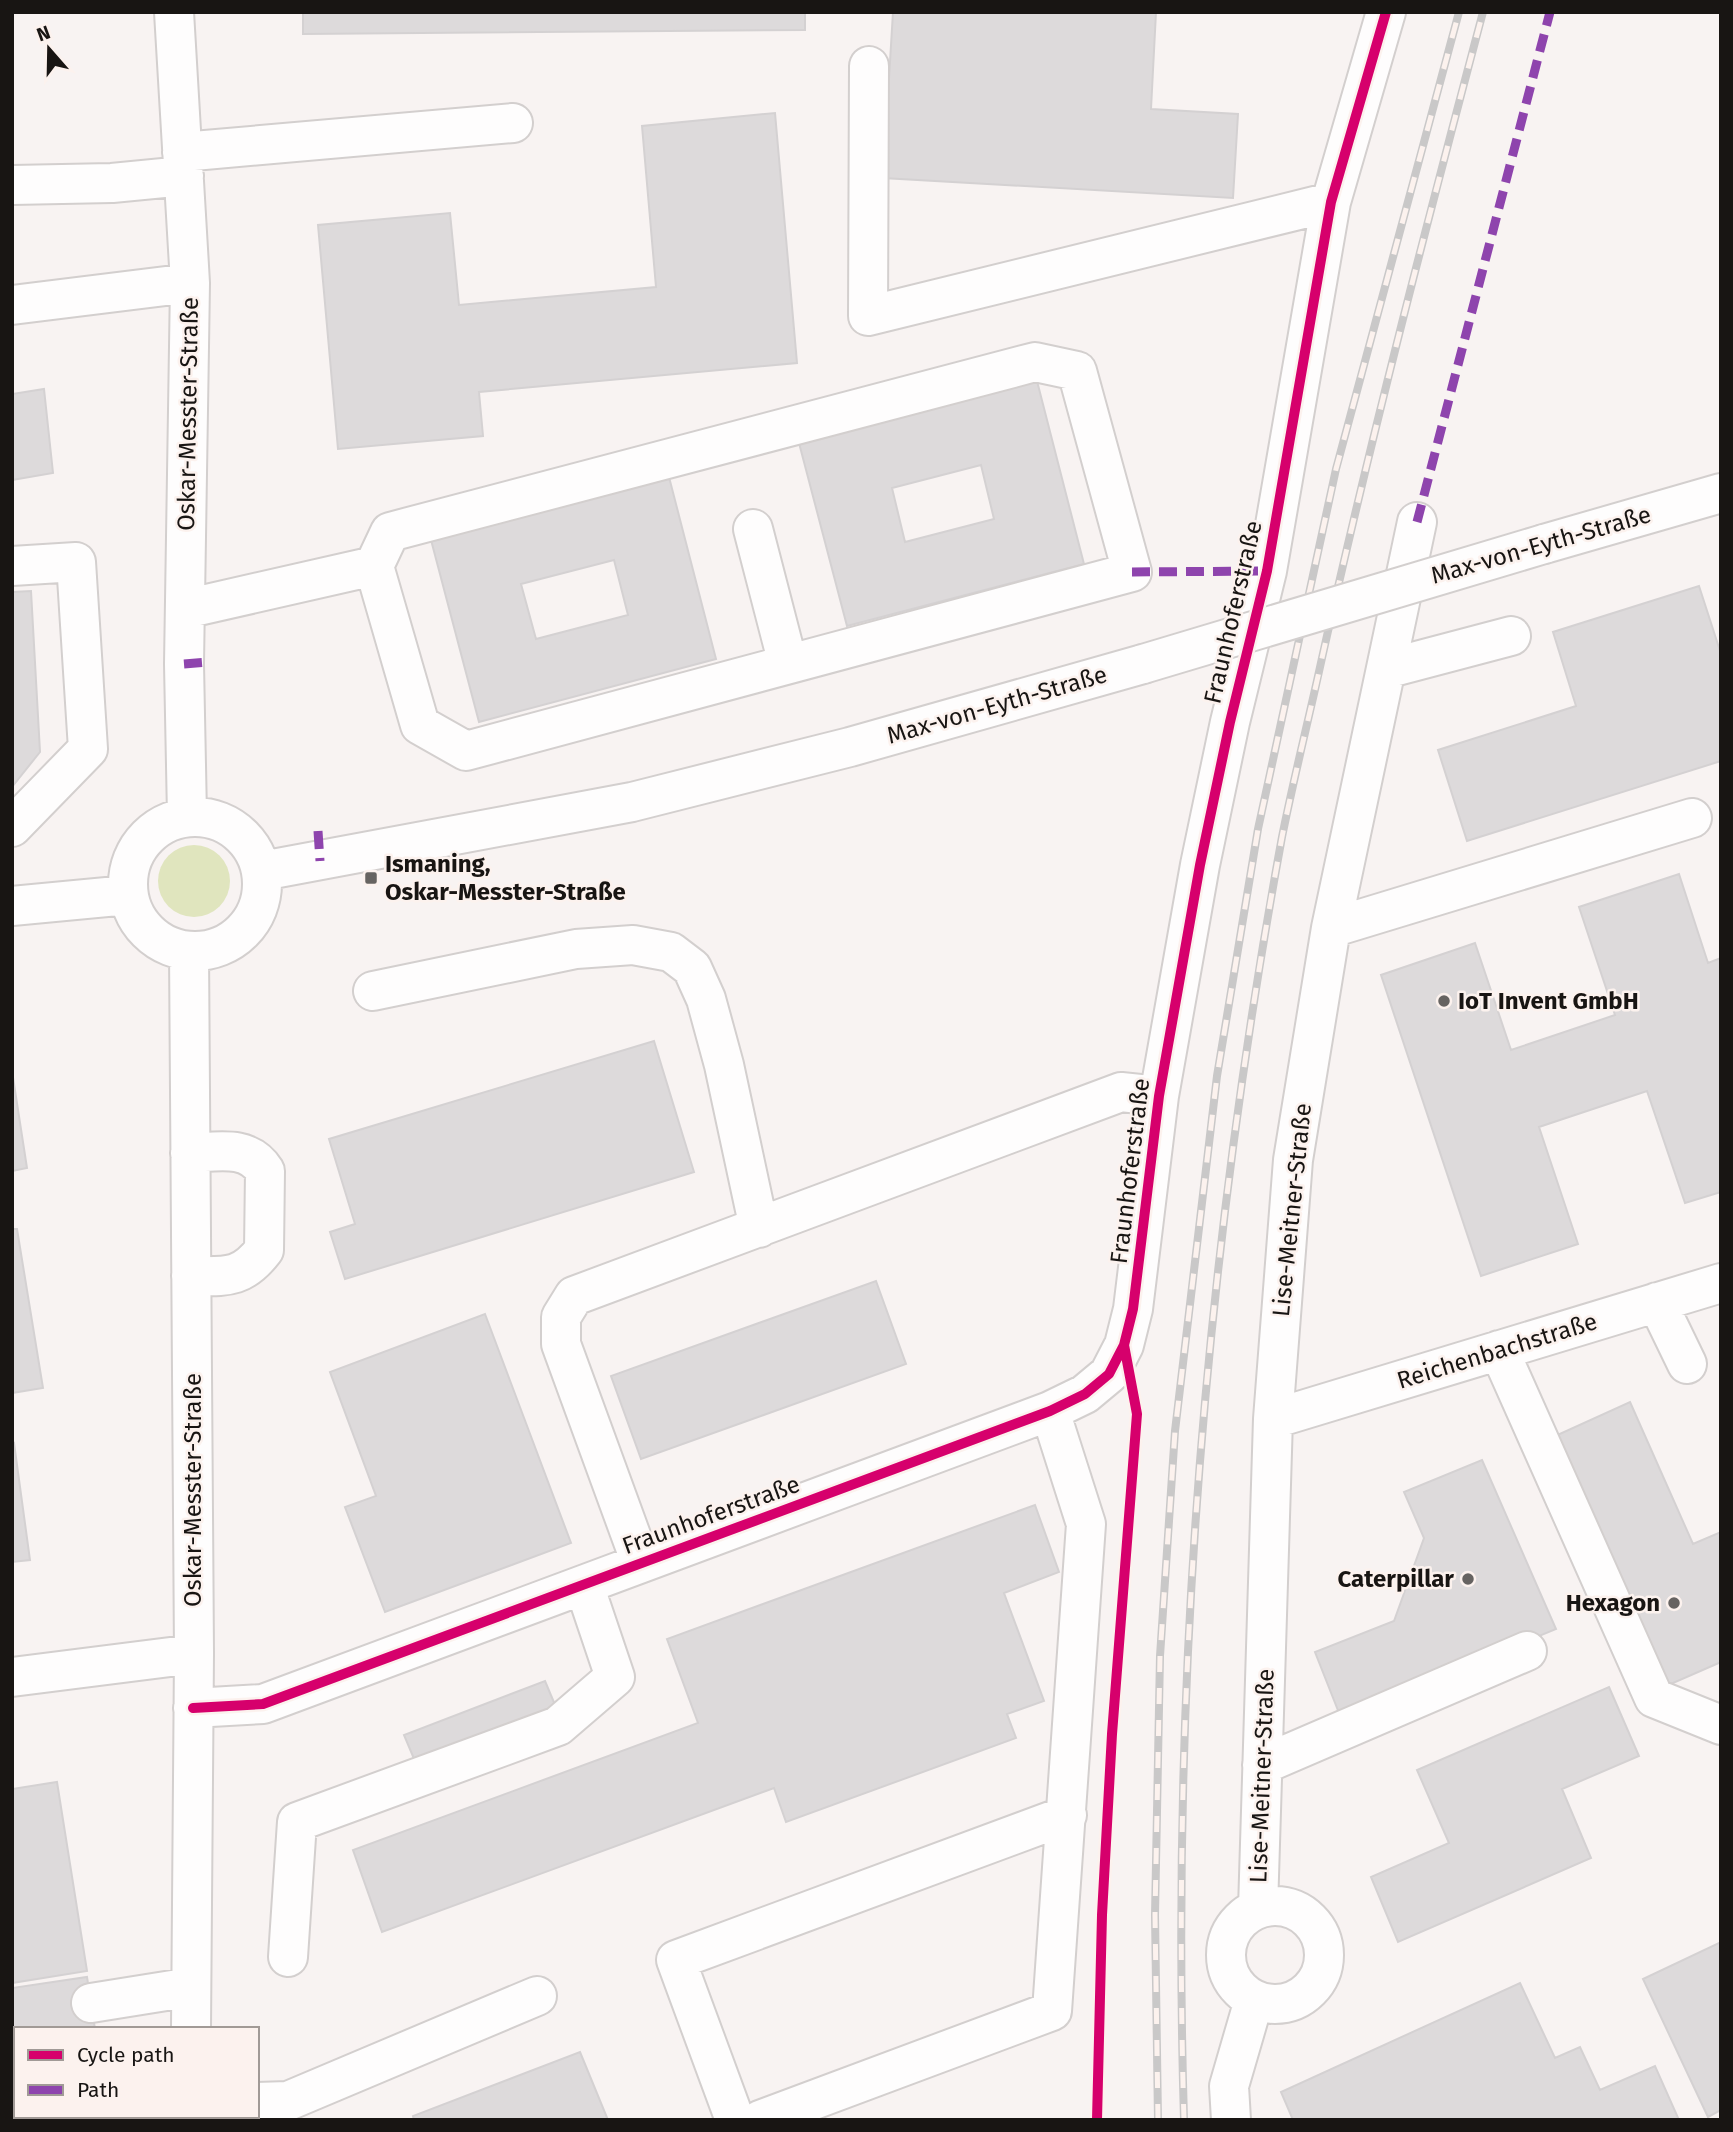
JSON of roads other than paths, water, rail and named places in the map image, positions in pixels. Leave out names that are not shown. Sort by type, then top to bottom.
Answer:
[{"type":"street","name":"Oskar-Messter-Straße","points":[[174,12],[190,283],[185,609],[187,816]]},
{"type":"street","name":"Fraunhoferstraße","points":[[193,1708],[264,1704],[1050,1411],[1085,1394],[1109,1374],[1124,1345],[1133,1309],[1159,1096],[1200,865],[1230,722],[1267,571],[1331,202],[1385,12]]},
{"type":"street","points":[[869,65],[868,316],[1331,202]]},
{"type":"street","points":[[12,185],[112,183],[183,164],[513,123]]},
{"type":"street","points":[[12,305],[190,283]]},
{"type":"street","points":[[1035,362],[1077,371],[1132,572],[466,751],[420,725],[374,566],[390,532],[1035,362]]},
{"type":"street","name":"Max-von-Eyth-Straße","points":[[262,871],[632,802],[850,747],[1143,664],[1721,493]]},
{"type":"street","name":"Lise-Meitner-Straße","points":[[1258,1909],[1272,1419],[1293,1160],[1331,928],[1417,522]]},
{"type":"street","points":[[752,529],[788,664]]},
{"type":"street","points":[[12,566],[76,562],[88,749],[12,827]]},
{"type":"street","points":[[185,609],[374,566]]},
{"type":"street","points":[[1386,670],[1511,636]]},
{"type":"street","points":[[187,816],[207,817],[235,830],[255,852],[262,871],[262,892],[257,912],[245,930],[229,943],[210,950],[189,951],[172,948],[149,933],[133,912],[128,895],[128,873],[135,853],[148,835],[166,823],[187,816]]},
{"type":"street","points":[[1331,928],[1692,818]]},
{"type":"street","points":[[12,906],[128,895]]},
{"type":"street","points":[[373,991],[576,949],[633,945],[671,952],[692,968],[706,999],[724,1065],[759,1227]]},
{"type":"street","name":"Oskar-Messter-Straße","points":[[189,951],[194,1654],[191,2027]]},
{"type":"street","points":[[641,1563],[561,1344],[561,1317],[575,1296],[1121,1092],[1159,1096]]},
{"type":"street","points":[[190,1153],[247,1153],[258,1160],[265,1171],[264,1250],[242,1272],[227,1276],[191,1276]]},
{"type":"street","name":"Reichenbachstraße","points":[[1272,1419],[1721,1283]]},
{"type":"street","points":[[1657,1302],[1687,1364]]},
{"type":"street","points":[[1499,1350],[1654,1698],[1721,1725]]},
{"type":"street","points":[[760,2120],[1052,2011],[1086,1524],[1050,1411]]},
{"type":"street","points":[[288,1957],[297,1822],[558,1726],[615,1677],[584,1585]]},
{"type":"street","points":[[1262,1765],[1527,1651]]},
{"type":"street","points":[[12,1677],[194,1654]]},
{"type":"street","points":[[735,2120],[676,1960],[1067,1815]]},
{"type":"street","name":"Lise-Meitner-Straße","points":[[1291,1908],[1306,1916],[1320,1936],[1325,1960],[1320,1976],[1299,1999],[1285,2004],[1254,2000],[1241,1991],[1230,1978],[1226,1962],[1227,1945],[1233,1929],[1258,1909],[1291,1908]]},
{"type":"street","points":[[91,2003],[191,1987]]},
{"type":"street","points":[[259,2102],[288,2101],[537,1996]]},
{"type":"street","points":[[1231,2120],[1229,2086],[1254,2000]]},
{"type":"railway","points":[[1158,2120],[1155,1915],[1160,1656],[1175,1431],[1217,1076],[1258,829],[1336,469],[1459,12]]},
{"type":"railway","points":[[1184,2120],[1181,1958],[1189,1636],[1213,1315],[1232,1156],[1255,996],[1291,792],[1379,415],[1483,12]]},
{"type":"place","name":"Ismaning, Oskar-Messter-Straße","points":[[371,878]]},
{"type":"place","name":"IoT Invent GmbH","points":[[1444,1001]]},
{"type":"place","name":"Caterpillar","points":[[1468,1579]]},
{"type":"place","name":"Hexagon","points":[[1674,1603]]}]
